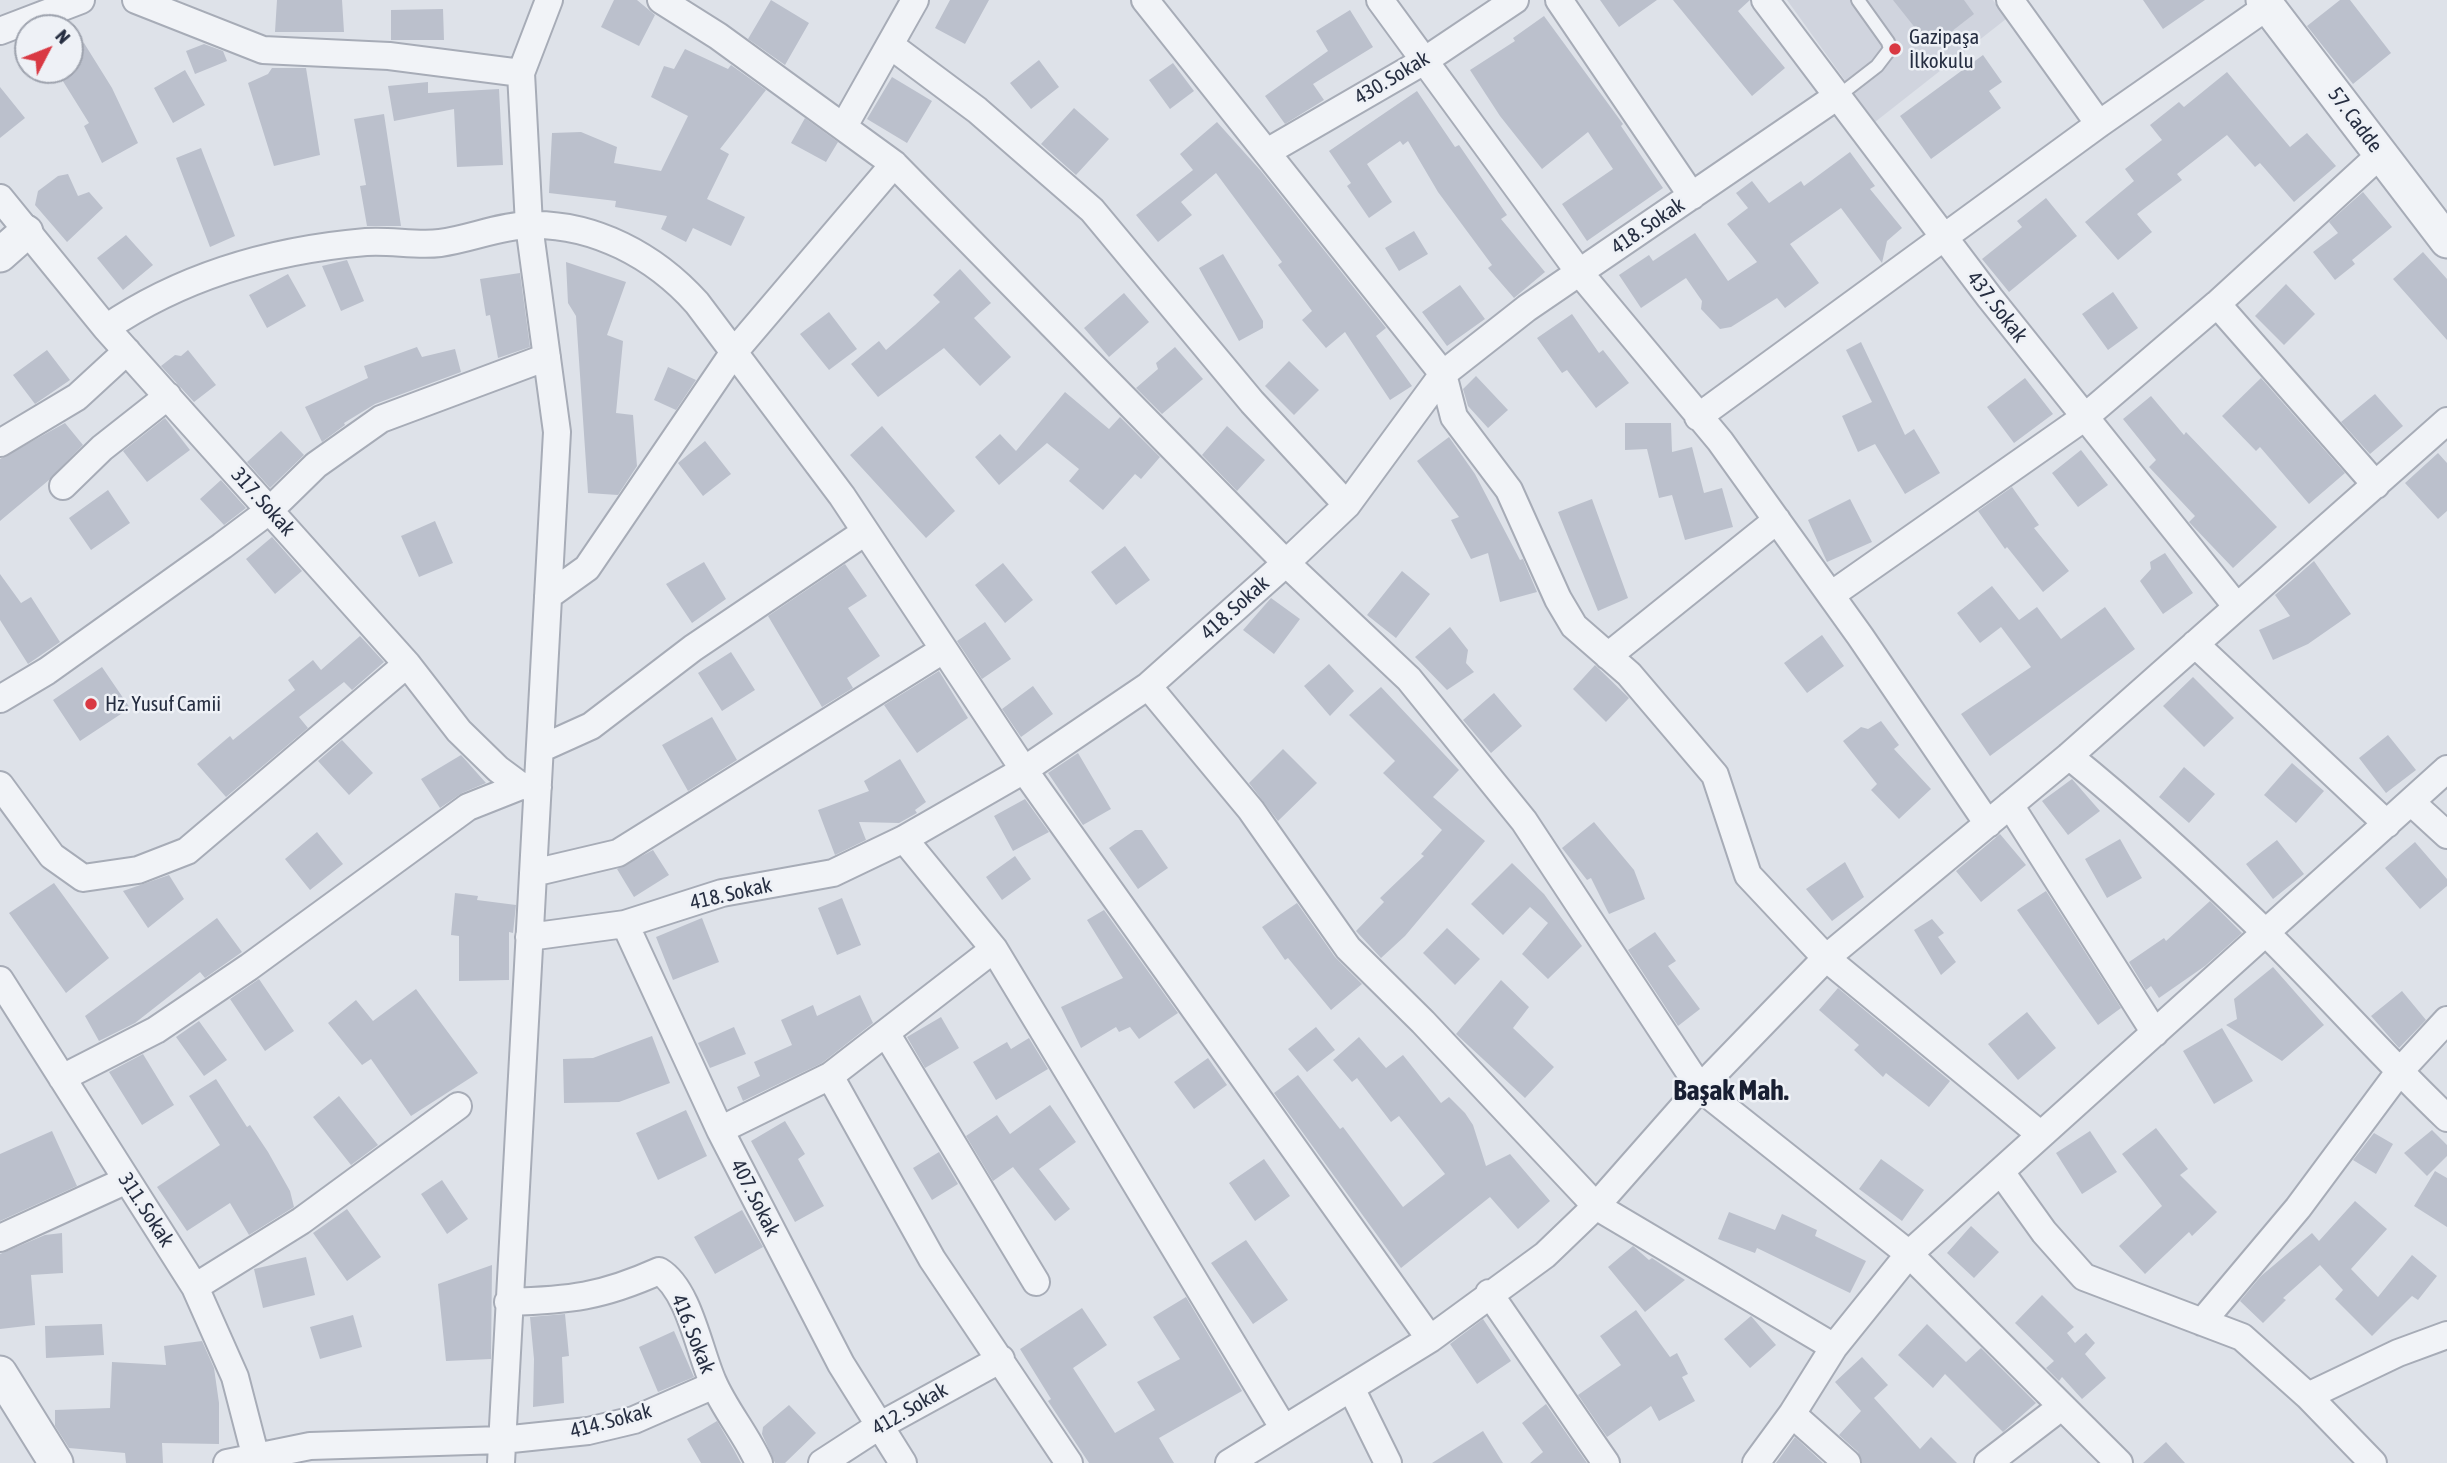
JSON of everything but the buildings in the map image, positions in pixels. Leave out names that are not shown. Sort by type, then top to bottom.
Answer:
[{"type":"street","points":[[0,31],[81,0]]},
{"type":"street","points":[[136,0],[263,50],[389,56],[521,73]]},
{"type":"street","points":[[502,1451],[533,873],[530,787],[540,749],[558,432],[528,225],[521,73],[549,0]]},
{"type":"street","points":[[661,0],[718,36],[894,164],[1286,563],[1409,679],[1524,821],[1700,1088],[1909,1254],[2119,1463]]},
{"type":"street","points":[[844,126],[915,0]]},
{"type":"street","points":[[1144,0],[1443,374],[1454,417],[1509,490],[1574,626],[1629,674],[1715,775],[1748,876],[1826,958],[2041,1135]]},
{"type":"street","points":[[1380,0],[1579,272],[1698,416],[1777,520],[1988,824]]},
{"type":"street","name":"430. Sokak","points":[[1267,152],[1424,61],[1515,0]]},
{"type":"street","points":[[1559,0],[1692,196]]},
{"type":"street","name":"437. Sokak","points":[[1765,0],[1944,238],[2237,607]]},
{"type":"street","points":[[2010,0],[2099,124]]},
{"type":"street","points":[[1698,416],[2265,3]]},
{"type":"street","name":"57. Cadde","points":[[2265,3],[2447,241]]},
{"type":"street","points":[[890,45],[977,110],[1091,210],[1252,402],[1347,505]]},
{"type":"street","name":"418. Sokak","points":[[529,937],[625,924],[722,893],[833,873],[904,839],[1024,770],[1148,686],[1286,563],[1347,505],[1443,374],[1527,308],[1836,97]]},
{"type":"street","points":[[1831,595],[2085,417],[2217,304],[2381,154]]},
{"type":"street","points":[[548,596],[587,568],[734,352],[894,164]]},
{"type":"street","name":"317. Sokak","points":[[0,198],[106,328],[407,664],[459,731],[498,769],[530,787]]},
{"type":"street","points":[[106,328],[142,304],[219,270],[258,258],[367,242],[439,243],[528,225],[586,231],[648,258],[675,278],[734,352],[865,532],[1024,770],[1430,1339]]},
{"type":"street","points":[[0,255],[26,232]]},
{"type":"street","points":[[2217,304],[2376,485]]},
{"type":"street","points":[[0,443],[77,397],[127,351]]},
{"type":"street","points":[[0,699],[47,671],[270,510],[316,465],[381,419],[547,357]]},
{"type":"street","points":[[63,486],[102,448],[168,396]]},
{"type":"street","points":[[1229,1463],[1430,1339],[1489,1293],[1545,1255],[1596,1206],[1700,1088],[1826,958],[2069,756],[2447,421]]},
{"type":"street","points":[[1608,656],[1777,520]]},
{"type":"street","points":[[540,749],[591,726],[693,648],[865,532]]},
{"type":"street","points":[[2195,645],[2387,824]]},
{"type":"street","points":[[533,873],[618,853],[943,650]]},
{"type":"street","points":[[0,785],[52,856],[83,878],[138,870],[187,851],[407,664]]},
{"type":"street","points":[[1148,686],[1251,810],[1348,948],[1423,1022],[1596,1206],[1834,1347]]},
{"type":"street","points":[[2069,756],[2143,816],[2266,933],[2399,1072],[2447,1118]]},
{"type":"street","points":[[1756,1463],[1792,1414],[1834,1347],[1909,1254],[2447,769]]},
{"type":"street","points":[[62,1078],[156,1030],[249,967],[468,807],[530,787]]},
{"type":"street","points":[[2411,802],[2447,835]]},
{"type":"street","points":[[2010,805],[2155,1033]]},
{"type":"street","points":[[904,839],[994,949],[1284,1429]]},
{"type":"street","name":"407. Sokak","points":[[625,924],[720,1130],[841,1364],[903,1463]]},
{"type":"street","points":[[720,1130],[830,1076],[994,949]]},
{"type":"street","name":"311. Sokak","points":[[0,980],[195,1287],[235,1377],[256,1458]]},
{"type":"street","points":[[2202,1322],[2298,1208],[2399,1072],[2447,1020]]},
{"type":"street","points":[[886,1033],[1035,1282]]},
{"type":"street","points":[[830,1076],[932,1259],[1069,1463]]},
{"type":"street","points":[[195,1287],[301,1221],[458,1106]]},
{"type":"street","points":[[2001,1172],[2045,1231],[2084,1276],[2242,1337],[2308,1396],[2373,1463]]},
{"type":"street","points":[[0,1238],[127,1180]]},
{"type":"street","name":"416. Sokak","points":[[508,1302],[575,1300],[624,1287],[659,1271],[668,1276],[683,1301],[714,1385],[747,1436],[759,1463]]},
{"type":"street","points":[[1489,1293],[1606,1463]]},
{"type":"street","points":[[2308,1396],[2398,1353],[2447,1335]]},
{"type":"street","name":"412. Sokak","points":[[821,1463],[879,1426],[1001,1359]]},
{"type":"street","points":[[0,1373],[56,1463]]},
{"type":"street","name":"414. Sokak","points":[[227,1463],[311,1454],[502,1451],[634,1420],[714,1385]]},
{"type":"street","points":[[1351,1388],[1388,1463]]},
{"type":"street","points":[[1988,1463],[2062,1408]]},
{"type":"street","points":[[1792,1414],[1847,1463]]},
{"type":"lane","points":[[1836,97],[1877,66],[1890,49],[1888,42],[1857,0]]},
{"type":"shaded area","name":"Gazipaşa İlkokulu","points":[[1787,0],[1993,0],[2006,19],[1875,122]]},
{"type":"place","name":"Gazipaşa İlkokulu","points":[[1895,49]]},
{"type":"place","name":"Hz. Yusuf Camii","points":[[91,704]]},
{"type":"district","name":"Başak Mah.","points":[[1731,1091]]}]
